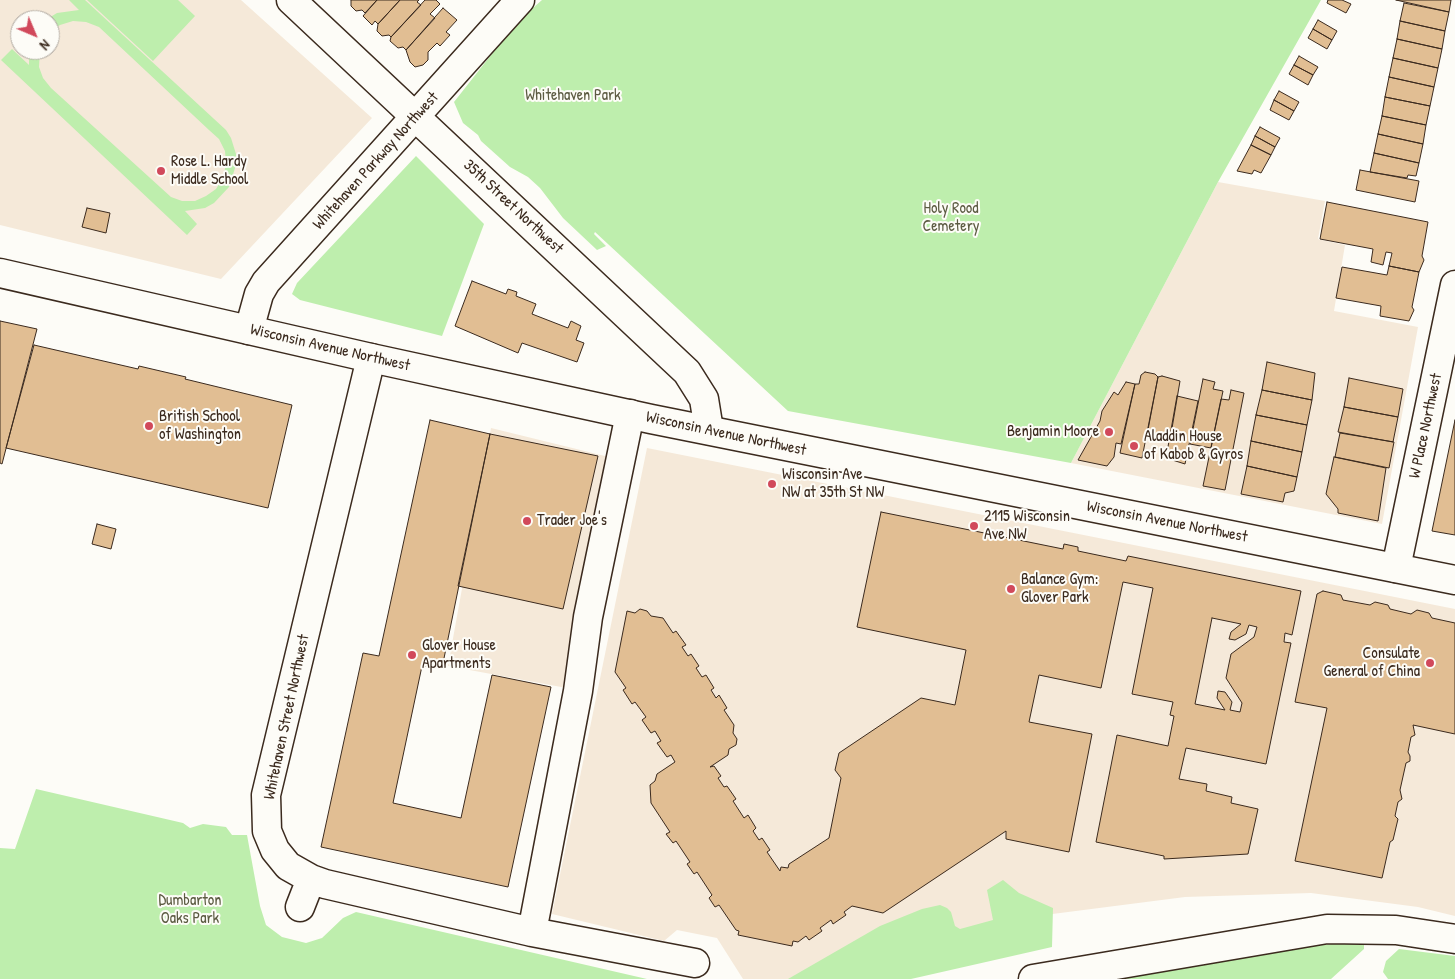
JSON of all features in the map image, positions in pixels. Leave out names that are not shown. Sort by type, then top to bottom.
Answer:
[{"type":"street","name":"35th Street Northwest","points":[[291,0],[417,116],[687,372],[704,398],[709,430]]},
{"type":"street","name":"Whitehaven Parkway Northwest","points":[[249,330],[255,304],[266,282],[520,0]]},
{"type":"street","name":"Wisconsin Avenue Northwest","points":[[0,273],[371,358],[630,414],[1455,580]]},
{"type":"street","name":"W Place Northwest","points":[[1396,568],[1455,285]]},
{"type":"street","name":"Whitehaven Street Northwest","points":[[371,358],[266,795],[267,831],[275,850],[288,866],[311,879],[532,932],[695,963]]},
{"type":"street","points":[[532,932],[578,691],[588,617],[630,414]]},
{"type":"street","points":[[300,907],[311,879]]},
{"type":"street","points":[[1033,979],[1327,929],[1396,930],[1455,938]]},
{"type":"shaded area","name":"Rose L. Hardy Middle School","points":[[0,0],[241,0],[372,118],[221,279],[0,225]]},
{"type":"shaded area","points":[[1218,182],[1325,201],[1318,239],[1345,245],[1334,311],[1418,327],[1382,524],[1071,463]]},
{"type":"shaded area","points":[[491,428],[609,457],[572,689],[448,666]]},
{"type":"shaded area","points":[[647,448],[1455,609],[1455,916],[1418,907],[1311,893],[1185,897],[1029,917],[819,979],[743,979],[717,938],[677,930],[664,941],[552,914]]},
{"type":"green space","points":[[69,0],[85,0],[226,130],[231,138],[236,154],[236,165],[229,187],[214,203],[205,208],[185,211],[197,224],[187,235],[1,60],[10,51],[10,60],[24,60],[29,65],[29,60],[39,60],[39,67],[43,78],[51,88],[171,197],[182,201],[195,201],[216,189],[223,178],[226,164],[225,151],[219,139],[99,27],[86,22],[73,21],[60,25],[60,13],[79,10]]},
{"type":"green space","points":[[87,0],[178,0],[195,16],[153,61]]},
{"type":"green space","name":"Holy Rood Cemetery","points":[[542,0],[1321,0],[1218,182],[1071,463],[788,411],[595,232],[594,234],[606,246],[597,250],[563,218],[540,188],[528,177],[510,167],[463,123],[454,102],[517,22]]},
{"type":"green space","points":[[416,156],[484,224],[442,336],[300,300],[292,294],[297,283]]},
{"type":"green space","name":"Dumbarton Oaks Park","points":[[36,789],[183,823],[190,828],[203,824],[226,827],[232,835],[247,835],[260,906],[266,925],[282,937],[306,943],[322,938],[343,918],[356,912],[647,979],[0,979],[0,848],[15,849]]},
{"type":"green space","points":[[1003,880],[1019,893],[1053,908],[1052,947],[911,979],[788,979],[880,926],[922,909],[940,905],[947,908],[951,912],[955,926],[960,929],[993,920],[987,890]]},
{"type":"green space","points":[[1359,941],[1364,944],[1364,949],[1331,979],[1118,979],[1278,950]]},
{"type":"green space","points":[[1399,949],[1455,956],[1455,979],[1388,979],[1383,972],[1386,961]]},
{"type":"building","points":[[351,0],[377,0],[365,13],[362,10],[356,11],[351,6]]},
{"type":"building","points":[[377,0],[400,0],[378,24],[375,21],[372,25],[363,16]]},
{"type":"building","points":[[400,0],[419,0],[417,2],[421,5],[391,37],[389,35],[382,36],[377,31],[378,24]]},
{"type":"building","points":[[425,0],[436,0],[440,4],[430,14],[435,18],[406,50],[403,47],[398,48],[390,41],[391,37]]},
{"type":"building","points":[[1328,0],[1342,0],[1351,4],[1346,13],[1327,3]]},
{"type":"building","points":[[1396,0],[1451,0],[1449,12]]},
{"type":"building","points":[[1404,3],[1449,12],[1445,31],[1400,21]]},
{"type":"building","points":[[443,8],[457,20],[446,32],[450,35],[440,46],[437,43],[428,52],[428,60],[423,65],[415,67],[410,62],[406,50]]},
{"type":"building","points":[[1318,20],[1337,31],[1332,40],[1313,29]]},
{"type":"building","points":[[1400,21],[1445,31],[1442,49],[1397,39]]},
{"type":"building","points":[[1313,29],[1332,40],[1327,49],[1308,38]]},
{"type":"building","points":[[1397,39],[1442,49],[1438,68],[1393,58]]},
{"type":"building","points":[[1299,56],[1318,67],[1313,75],[1294,65]]},
{"type":"building","points":[[1393,58],[1438,68],[1434,87],[1389,77]]},
{"type":"building","points":[[1294,65],[1313,75],[1308,85],[1289,74]]},
{"type":"building","points":[[1389,77],[1434,87],[1430,106],[1385,97]]},
{"type":"building","points":[[1279,91],[1299,102],[1294,111],[1274,100]]},
{"type":"building","points":[[1385,97],[1430,106],[1426,125],[1382,116]]},
{"type":"building","points":[[1274,100],[1294,111],[1289,120],[1270,110]]},
{"type":"building","points":[[1382,116],[1426,125],[1423,144],[1378,134]]},
{"type":"building","points":[[1260,127],[1280,138],[1275,147],[1255,136]]},
{"type":"building","points":[[1378,134],[1423,144],[1419,163],[1374,153]]},
{"type":"building","points":[[1255,136],[1275,147],[1271,155],[1251,145]]},
{"type":"building","points":[[1251,145],[1271,155],[1261,173],[1254,170],[1252,174],[1237,171]]},
{"type":"building","points":[[1374,153],[1419,163],[1416,176],[1408,175],[1407,178],[1370,172]]},
{"type":"building","points":[[1360,170],[1419,181],[1415,202],[1356,190]]},
{"type":"building","points":[[1327,202],[1428,222],[1422,256],[1424,260],[1419,272],[1389,266],[1392,253],[1386,252],[1383,265],[1371,262],[1373,249],[1320,239]]},
{"type":"building","points":[[87,208],[110,213],[106,233],[82,227]]},
{"type":"building","points":[[1389,266],[1419,272],[1412,307],[1414,310],[1409,321],[1380,316],[1381,306],[1336,298],[1342,267],[1387,275]]},
{"type":"building","points":[[472,281],[506,294],[508,289],[517,292],[516,296],[536,304],[532,314],[568,328],[571,321],[581,326],[576,340],[584,343],[577,362],[522,343],[518,353],[455,326]]},
{"type":"building","points":[[0,321],[37,329],[2,464],[0,463]]},
{"type":"building","name":"British School of Washington","points":[[34,345],[138,369],[139,366],[292,405],[268,508],[6,448]]},
{"type":"building","points":[[1267,362],[1315,373],[1312,400],[1262,390]]},
{"type":"building","points":[[1145,372],[1155,374],[1158,377],[1142,458],[1120,453],[1135,384],[1139,384],[1141,375]]},
{"type":"building","points":[[1162,376],[1180,381],[1170,440],[1147,435],[1158,377]]},
{"type":"building","points":[[1349,378],[1403,389],[1398,417],[1344,407]]},
{"type":"building","points":[[1203,379],[1215,382],[1213,389],[1223,391],[1211,448],[1190,444]]},
{"type":"building","name":"Benjamin Moore","points":[[1126,382],[1135,384],[1121,444],[1116,443],[1114,457],[1107,466],[1078,460],[1100,421],[1102,411],[1114,392],[1118,395]]},
{"type":"building","points":[[1231,390],[1244,393],[1225,490],[1203,486],[1221,399],[1229,400]]},
{"type":"building","points":[[1262,390],[1312,400],[1307,425],[1256,415]]},
{"type":"building","points":[[1177,396],[1198,401],[1185,464],[1166,458]]},
{"type":"building","points":[[1344,407],[1398,417],[1393,442],[1338,432]]},
{"type":"building","points":[[1256,415],[1307,425],[1302,452],[1251,441]]},
{"type":"building","name":"Glover House Apartments","points":[[430,420],[490,434],[442,668],[422,666],[393,803],[461,818],[492,675],[551,687],[508,887],[321,847],[363,653],[379,656]]},
{"type":"building","points":[[1455,420],[1455,535],[1432,531]]},
{"type":"building","points":[[1340,433],[1394,442],[1389,468],[1335,457]]},
{"type":"building","name":"Trader Joe's","points":[[490,434],[598,456],[563,609],[458,586]]},
{"type":"building","points":[[1251,441],[1302,452],[1297,477],[1247,466]]},
{"type":"building","points":[[1334,457],[1386,468],[1378,521],[1338,513],[1338,509],[1326,494]]},
{"type":"building","points":[[1247,466],[1297,477],[1294,491],[1285,493],[1283,502],[1241,494]]},
{"type":"building","points":[[881,512],[1063,549],[1064,544],[1078,547],[1078,551],[1126,561],[1128,556],[1301,591],[1292,635],[1285,633],[1284,642],[1291,643],[1266,764],[1186,748],[1179,779],[1207,784],[1206,791],[1232,797],[1231,803],[1258,809],[1248,854],[1164,859],[1164,856],[1096,842],[1117,735],[1168,746],[1174,716],[1170,715],[1173,702],[1132,694],[1153,588],[1123,582],[1101,688],[1039,675],[1029,722],[1092,734],[1069,852],[1006,839],[1006,831],[883,913],[852,906],[844,912],[846,915],[833,924],[831,920],[820,928],[822,931],[809,940],[806,936],[798,942],[793,941],[792,946],[738,935],[739,931],[736,930],[719,905],[715,907],[709,898],[712,895],[697,872],[694,874],[687,864],[690,862],[676,841],[673,843],[666,834],[670,832],[651,803],[650,785],[655,781],[657,774],[675,762],[671,755],[667,757],[657,743],[661,741],[655,731],[651,733],[642,720],[646,717],[635,702],[632,704],[623,690],[626,688],[615,672],[627,611],[635,613],[640,609],[647,611],[651,616],[663,618],[673,633],[676,631],[686,645],[682,647],[688,656],[691,654],[699,666],[696,668],[702,677],[706,675],[714,688],[711,690],[716,698],[719,695],[727,708],[724,710],[734,725],[733,733],[737,739],[736,745],[729,749],[728,755],[710,767],[714,766],[721,776],[718,778],[724,787],[727,786],[736,799],[733,801],[744,818],[748,815],[756,828],[753,831],[759,840],[762,838],[770,850],[767,852],[780,871],[781,867],[788,868],[789,864],[829,838],[841,778],[835,770],[839,753],[921,698],[955,705],[966,650],[857,627]],"holes":[[[1212,618],[1241,624],[1231,632],[1229,639],[1235,640],[1246,634],[1249,625],[1257,627],[1254,637],[1231,654],[1226,678],[1242,703],[1240,712],[1230,710],[1232,702],[1225,692],[1218,691],[1217,698],[1225,710],[1195,704]]]},
{"type":"building","points":[[97,524],[116,529],[111,549],[92,544]]},
{"type":"building","points":[[1323,591],[1341,595],[1343,600],[1370,605],[1375,602],[1388,605],[1390,609],[1411,614],[1417,610],[1429,613],[1432,618],[1455,623],[1455,734],[1413,725],[1415,735],[1411,737],[1408,752],[1410,761],[1406,763],[1400,790],[1402,799],[1398,802],[1395,816],[1398,819],[1393,840],[1390,842],[1382,878],[1295,861],[1327,708],[1295,702],[1317,594]]},
{"type":"place","name":"Rose L. Hardy Middle School","points":[[161,171]]},
{"type":"place","name":"British School of Washington","points":[[149,426]]},
{"type":"place","name":"Benjamin Moore","points":[[1109,432]]},
{"type":"place","name":"Aladdin House of Kabob & Gyros","points":[[1134,446]]},
{"type":"place","name":"Wisconsin Ave NW at 35th St NW","points":[[772,484]]},
{"type":"place","name":"Trader Joe's","points":[[527,521]]},
{"type":"place","name":"2115 Wisconsin Ave NW","points":[[974,526]]},
{"type":"place","name":"Balance Gym: Glover Park","points":[[1011,589]]},
{"type":"place","name":"Glover House Apartments","points":[[412,655]]},
{"type":"place","name":"Consulate General of China","points":[[1430,663]]},
{"type":"park label","name":"Whitehaven Park","points":[[573,96]]}]
